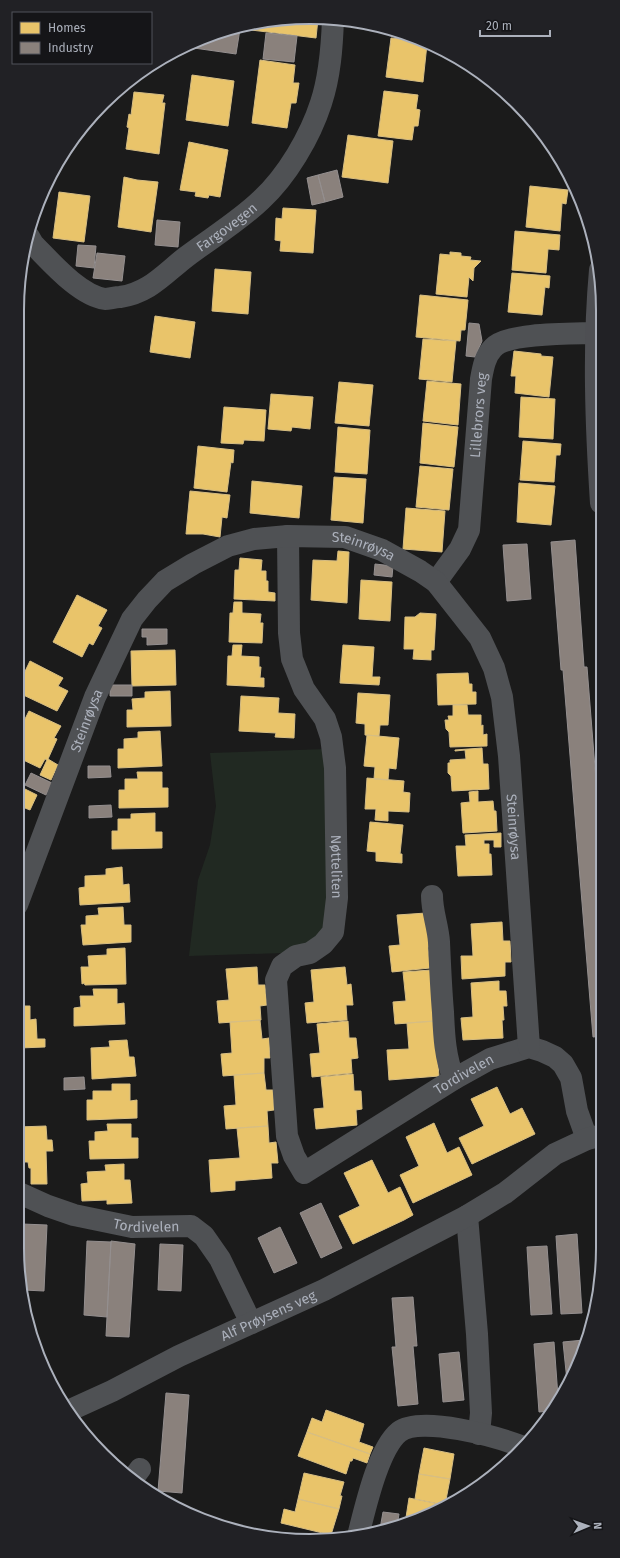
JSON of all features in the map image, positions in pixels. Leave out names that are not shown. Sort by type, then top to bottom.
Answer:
[{"type":"street","name":"Fargovegen","points":[[32,243],[71,281],[90,294],[105,299],[131,295],[152,286],[186,258],[239,220],[262,200],[286,170],[304,142],[321,103],[328,74],[332,25]]},
{"type":"street","name":"Lillebrors veg","points":[[436,582],[460,550],[468,530],[481,379],[484,362],[493,347],[504,341],[596,321]]},
{"type":"street","name":"Steinrøysa","points":[[24,886],[95,697],[132,619],[165,581],[193,564],[228,546],[254,538],[288,536],[345,537],[382,550],[420,571],[436,582],[480,638],[494,668],[502,697],[509,756],[529,1047]]},
{"type":"street","name":"Nøtteliten","points":[[288,536],[289,633],[292,659],[304,689],[325,719],[331,737],[335,768],[337,898],[333,932],[323,944],[310,953],[296,956],[282,966],[276,980],[282,1089],[287,1136],[294,1156],[304,1173]]},
{"type":"street","points":[[432,896],[432,908],[437,922],[439,941],[444,1039],[448,1061],[454,1079]]},
{"type":"street","name":"Tordivelen","points":[[304,1173],[454,1079],[490,1060],[529,1047]]},
{"type":"street","points":[[529,1047],[555,1057],[563,1064],[571,1078],[577,1111],[595,1137]]},
{"type":"street","name":"Alf Prøysens veg","points":[[73,1409],[112,1391],[179,1356],[324,1290],[467,1216],[505,1193],[555,1154],[595,1137]]},
{"type":"street","name":"Tordivelen","points":[[24,1195],[48,1206],[74,1215],[132,1227],[191,1226],[204,1236],[220,1259],[251,1323]]},
{"type":"street","points":[[467,1216],[477,1334],[481,1413],[478,1434]]},
{"type":"street","points":[[360,1530],[374,1478],[390,1442],[401,1431],[433,1425],[478,1434],[517,1445]]},
{"type":"shaded area","points":[[327,749],[328,920],[320,933],[300,948],[283,953],[189,956],[198,880],[210,845],[216,806],[210,753]]},
{"type":"building: Homes","points":[[317,24],[316,38],[251,30],[273,26]]},
{"type":"building: Homes","points":[[391,38],[402,39],[426,49],[423,82],[386,77]]},
{"type":"building: Homes","points":[[260,60],[295,65],[293,83],[299,83],[296,103],[291,103],[287,128],[252,123]]},
{"type":"building: Homes","points":[[192,75],[234,81],[228,126],[186,120]]},
{"type":"building: Homes","points":[[384,91],[418,95],[416,109],[420,110],[418,126],[414,126],[412,140],[378,136]]},
{"type":"building: Homes","points":[[134,92],[164,95],[162,103],[165,103],[159,154],[126,149],[129,128],[127,127],[129,114],[131,115]]},
{"type":"building: Homes","points":[[348,135],[393,141],[388,183],[342,177]]},
{"type":"building: Homes","points":[[189,142],[228,150],[220,197],[209,195],[208,198],[195,196],[196,192],[180,190]]},
{"type":"building: Homes","points":[[124,177],[158,182],[151,232],[118,227]]},
{"type":"building: Homes","points":[[530,186],[568,190],[566,204],[562,203],[560,231],[526,227]]},
{"type":"building: Homes","points":[[59,192],[90,196],[84,242],[53,238]]},
{"type":"building: Homes","points":[[283,208],[316,210],[313,253],[280,251],[281,241],[275,240],[276,218],[282,219]]},
{"type":"building: Homes","points":[[515,231],[560,235],[559,250],[548,249],[546,273],[512,270]]},
{"type":"building: Homes","points":[[450,252],[461,253],[461,256],[471,257],[470,260],[481,261],[474,268],[473,281],[469,277],[467,297],[436,294],[440,254],[450,255]]},
{"type":"building: Homes","points":[[215,269],[251,272],[248,314],[212,311]]},
{"type":"building: Homes","points":[[512,273],[550,276],[549,288],[545,287],[542,315],[508,312]]},
{"type":"building: Homes","points":[[420,295],[468,300],[465,330],[461,330],[460,341],[416,337]]},
{"type":"building: Homes","points":[[155,316],[195,322],[190,358],[150,352]]},
{"type":"building: Homes","points":[[423,339],[456,341],[452,382],[419,379]]},
{"type":"building: Homes","points":[[514,351],[553,357],[549,397],[515,393],[516,376],[511,376]]},
{"type":"building: Homes","points":[[427,381],[461,384],[458,425],[423,421]]},
{"type":"building: Homes","points":[[339,382],[373,385],[369,426],[335,423]]},
{"type":"building: Homes","points":[[271,394],[313,397],[310,429],[292,427],[291,431],[268,429]]},
{"type":"building: Homes","points":[[521,397],[555,399],[553,439],[519,437]]},
{"type":"building: Homes","points":[[224,407],[266,410],[264,441],[244,440],[243,444],[221,443]]},
{"type":"building: Homes","points":[[423,423],[458,427],[454,467],[420,463]]},
{"type":"building: Homes","points":[[338,427],[370,430],[367,474],[335,472]]},
{"type":"building: Homes","points":[[523,441],[561,444],[560,455],[556,455],[554,482],[520,480]]},
{"type":"building: Homes","points":[[198,446],[234,450],[227,492],[194,488]]},
{"type":"building: Homes","points":[[420,466],[453,469],[449,510],[416,507]]},
{"type":"building: Homes","points":[[334,477],[366,479],[363,523],[331,520]]},
{"type":"building: Homes","points":[[252,481],[302,486],[299,518],[250,513]]},
{"type":"building: Homes","points":[[519,483],[555,486],[551,525],[517,522]]},
{"type":"building: Homes","points":[[190,491],[230,495],[227,518],[222,517],[220,537],[203,534],[186,534]]},
{"type":"building: Homes","points":[[406,508],[445,511],[442,552],[403,549]]},
{"type":"building: Homes","points":[[338,551],[349,552],[347,603],[311,600],[313,560],[337,561]]},
{"type":"building: Homes","points":[[240,558],[262,560],[261,571],[266,571],[268,592],[275,593],[275,601],[234,599],[235,570],[239,570]]},
{"type":"building: Homes","points":[[361,580],[392,582],[390,621],[359,619]]},
{"type":"building: Homes","points":[[77,595],[107,610],[98,626],[102,628],[93,645],[89,643],[82,657],[53,642]]},
{"type":"building: Homes","points":[[234,602],[242,602],[242,613],[261,614],[260,623],[263,623],[262,643],[229,642],[230,613],[233,613]]},
{"type":"building: Homes","points":[[420,613],[436,614],[434,650],[431,650],[431,660],[413,659],[414,649],[404,649],[405,617],[415,617]]},
{"type":"building: Homes","points":[[233,645],[242,645],[241,656],[259,657],[259,667],[261,667],[260,678],[264,678],[264,687],[227,685],[228,656],[232,656]]},
{"type":"building: Homes","points":[[343,645],[374,647],[372,677],[380,677],[379,685],[340,683]]},
{"type":"building: Homes","points":[[175,650],[176,685],[132,686],[131,651]]},
{"type":"building: Homes","points":[[30,661],[63,678],[58,686],[68,691],[57,711],[24,695],[24,673]]},
{"type":"building: Homes","points":[[468,673],[469,684],[472,684],[472,692],[476,692],[476,704],[438,705],[437,674]]},
{"type":"building: Homes","points":[[170,691],[171,726],[127,727],[127,710],[133,710],[132,699],[145,698],[145,692]]},
{"type":"building: Homes","points":[[358,693],[390,695],[388,725],[380,725],[379,736],[365,735],[365,724],[356,723]]},
{"type":"building: Homes","points":[[241,696],[279,698],[278,713],[295,714],[294,738],[275,737],[276,733],[239,731]]},
{"type":"building: Homes","points":[[453,705],[467,705],[468,715],[481,715],[483,735],[487,734],[487,746],[450,747],[449,732],[446,729],[445,720],[449,720],[448,716],[453,716]]},
{"type":"building: Homes","points":[[29,711],[61,726],[54,738],[57,739],[48,759],[58,765],[51,780],[40,775],[47,760],[45,759],[40,768],[24,760],[24,721]]},
{"type":"building: Homes","points":[[160,731],[162,766],[118,768],[118,749],[124,749],[124,739],[138,738],[138,732]]},
{"type":"building: Homes","points":[[367,735],[399,738],[396,769],[389,768],[388,780],[374,779],[375,767],[364,766]]},
{"type":"building: Homes","points":[[482,748],[483,764],[488,764],[489,789],[452,791],[451,776],[448,773],[448,763],[450,763],[450,760],[466,759],[465,750],[455,750]]},
{"type":"building: Homes","points":[[137,772],[162,772],[162,788],[168,788],[168,807],[119,808],[119,790],[125,790],[125,779],[138,779]]},
{"type":"building: Homes","points":[[367,778],[404,781],[403,792],[410,793],[409,812],[388,811],[388,821],[375,820],[376,809],[365,809]]},
{"type":"building: Homes","points":[[24,788],[37,795],[30,810],[24,808]]},
{"type":"building: Homes","points":[[478,791],[478,802],[493,801],[494,811],[496,811],[497,831],[463,833],[461,803],[470,802],[469,792]]},
{"type":"building: Homes","points":[[155,813],[155,832],[162,832],[162,848],[112,849],[112,831],[118,831],[118,819],[131,819],[131,814]]},
{"type":"building: Homes","points":[[370,822],[403,825],[400,854],[402,854],[402,863],[376,861],[376,852],[367,851]]},
{"type":"building: Homes","points":[[501,833],[501,847],[494,847],[494,840],[484,840],[484,844],[489,844],[492,875],[458,876],[456,846],[466,846],[465,835]]},
{"type":"building: Homes","points":[[122,867],[123,885],[129,884],[130,902],[80,905],[79,888],[85,887],[85,876],[106,875],[106,869]]},
{"type":"building: Homes","points":[[123,907],[124,925],[131,925],[131,942],[83,945],[81,925],[86,925],[86,916],[99,915],[98,908]]},
{"type":"building: Homes","points":[[426,913],[436,947],[428,947],[430,968],[392,972],[389,946],[400,945],[397,915]]},
{"type":"building: Homes","points":[[502,922],[503,941],[510,941],[511,962],[505,962],[505,976],[462,979],[461,956],[473,956],[471,924]]},
{"type":"building: Homes","points":[[125,948],[126,984],[82,984],[81,967],[89,967],[88,956],[107,955],[107,949]]},
{"type":"building: Homes","points":[[257,967],[258,985],[265,985],[267,1005],[260,1006],[261,1020],[219,1023],[217,1001],[229,1000],[226,969]]},
{"type":"building: Homes","points":[[345,967],[347,985],[351,984],[353,1005],[346,1005],[347,1020],[307,1023],[305,1003],[314,1002],[311,970]]},
{"type":"building: Homes","points":[[431,970],[436,1021],[395,1024],[393,1002],[406,1001],[403,972]]},
{"type":"building: Homes","points":[[499,981],[499,991],[506,991],[507,1006],[503,1006],[504,1020],[502,1020],[503,1038],[463,1040],[461,1018],[473,1017],[471,983]]},
{"type":"building: Homes","points":[[93,989],[117,989],[117,1004],[124,1003],[125,1024],[74,1026],[74,1008],[81,1007],[80,996],[94,996]]},
{"type":"building: Homes","points":[[24,1006],[30,1006],[30,1020],[36,1019],[37,1039],[45,1039],[45,1047],[24,1048]]},
{"type":"building: Homes","points":[[260,1020],[262,1039],[269,1038],[270,1058],[264,1058],[264,1073],[223,1076],[221,1054],[232,1053],[230,1022]]},
{"type":"building: Homes","points":[[348,1021],[349,1038],[356,1038],[358,1058],[351,1059],[352,1073],[312,1077],[310,1054],[320,1053],[317,1024]]},
{"type":"building: Homes","points":[[434,1021],[439,1076],[389,1080],[387,1050],[409,1049],[407,1023]]},
{"type":"building: Homes","points":[[127,1040],[129,1057],[134,1057],[136,1076],[92,1079],[91,1048],[110,1047],[109,1041]]},
{"type":"building: Homes","points":[[264,1073],[266,1090],[273,1090],[274,1110],[267,1111],[268,1126],[226,1129],[224,1106],[236,1105],[234,1075]]},
{"type":"building: Homes","points":[[353,1074],[354,1091],[361,1091],[362,1109],[356,1110],[357,1125],[316,1129],[314,1109],[324,1108],[321,1077]]},
{"type":"building: Homes","points":[[112,1084],[130,1084],[130,1101],[137,1100],[137,1118],[87,1120],[87,1100],[93,1100],[93,1091],[112,1091]]},
{"type":"building: Homes","points":[[497,1087],[510,1114],[522,1108],[535,1134],[472,1164],[459,1138],[484,1126],[471,1099]]},
{"type":"building: Homes","points":[[434,1123],[447,1153],[459,1147],[472,1175],[413,1203],[400,1175],[419,1166],[406,1137]]},
{"type":"building: Homes","points":[[107,1124],[131,1124],[131,1138],[138,1138],[138,1158],[90,1159],[89,1141],[95,1141],[95,1132],[108,1131]]},
{"type":"building: Homes","points":[[46,1126],[47,1140],[52,1140],[53,1151],[46,1151],[47,1184],[31,1184],[31,1168],[29,1168],[28,1162],[24,1162],[24,1127]]},
{"type":"building: Homes","points":[[268,1126],[269,1143],[276,1142],[278,1163],[271,1163],[272,1178],[235,1181],[235,1190],[211,1192],[209,1160],[240,1158],[237,1128]]},
{"type":"building: Homes","points":[[372,1160],[388,1193],[400,1187],[413,1215],[353,1244],[339,1216],[360,1206],[344,1173]]},
{"type":"building: Homes","points":[[124,1164],[124,1180],[130,1180],[132,1203],[107,1204],[107,1200],[82,1201],[81,1184],[88,1183],[87,1172],[106,1171],[105,1165]]},
{"type":"building: Homes","points":[[326,1410],[364,1424],[359,1442],[373,1447],[370,1454],[307,1432],[312,1418],[322,1422]]},
{"type":"building: Homes","points":[[307,1432],[370,1454],[367,1463],[353,1458],[352,1461],[350,1461],[346,1474],[298,1456]]},
{"type":"building: Homes","points":[[424,1448],[454,1454],[450,1479],[419,1474]]},
{"type":"building: Homes","points":[[304,1473],[344,1482],[340,1496],[342,1496],[339,1509],[298,1499]]},
{"type":"building: Homes","points":[[419,1474],[450,1479],[446,1500],[438,1504],[415,1499]]},
{"type":"building: Homes","points":[[409,1498],[438,1504],[436,1505],[406,1517]]},
{"type":"building: Homes","points":[[298,1499],[339,1509],[332,1533],[324,1533],[281,1523],[284,1509],[295,1512]]},
{"type":"building: Industry","points":[[239,33],[236,54],[196,48],[218,39]]},
{"type":"building: Industry","points":[[266,33],[297,36],[294,62],[263,59]]},
{"type":"building: Industry","points":[[337,170],[343,197],[325,202],[318,175]]},
{"type":"building: Industry","points":[[318,175],[325,202],[312,205],[307,178]]},
{"type":"building: Industry","points":[[157,220],[180,222],[178,247],[155,245]]},
{"type":"building: Industry","points":[[78,245],[96,246],[94,268],[76,266]]},
{"type":"building: Industry","points":[[97,253],[125,256],[122,281],[93,278]]},
{"type":"building: Industry","points":[[469,323],[479,324],[482,341],[475,357],[466,356]]},
{"type":"building: Industry","points":[[575,540],[584,667],[587,667],[596,780],[596,1037],[593,1037],[563,670],[561,670],[551,542]]},
{"type":"building: Industry","points":[[527,544],[531,599],[507,601],[503,545]]},
{"type":"building: Industry","points":[[375,564],[393,566],[392,577],[374,575]]},
{"type":"building: Industry","points":[[142,629],[167,629],[167,644],[147,645],[147,637],[142,637]]},
{"type":"building: Industry","points":[[110,685],[132,685],[132,696],[110,696]]},
{"type":"building: Industry","points":[[88,766],[110,766],[111,777],[88,778]]},
{"type":"building: Industry","points":[[31,773],[52,783],[46,795],[25,785]]},
{"type":"building: Industry","points":[[111,805],[112,817],[89,818],[89,806]]},
{"type":"building: Industry","points":[[84,1077],[85,1089],[64,1090],[64,1078]]},
{"type":"building: Industry","points":[[321,1203],[342,1248],[321,1258],[300,1213]]},
{"type":"building: Industry","points":[[24,1224],[47,1225],[44,1291],[27,1290]]},
{"type":"building: Industry","points":[[280,1227],[297,1263],[274,1273],[258,1238]]},
{"type":"building: Industry","points":[[577,1234],[582,1313],[561,1314],[556,1236]]},
{"type":"building: Industry","points":[[87,1241],[111,1242],[107,1317],[84,1315]]},
{"type":"building: Industry","points":[[111,1241],[135,1244],[129,1337],[106,1336]]},
{"type":"building: Industry","points":[[160,1244],[183,1245],[181,1291],[158,1290]]},
{"type":"building: Industry","points":[[547,1246],[552,1314],[531,1315],[527,1247]]},
{"type":"building: Industry","points":[[413,1297],[417,1346],[413,1346],[418,1404],[398,1406],[392,1347],[396,1347],[392,1298]]},
{"type":"building: Industry","points":[[581,1340],[566,1375],[563,1342]]},
{"type":"building: Industry","points":[[554,1342],[558,1392],[545,1411],[539,1412],[534,1344]]},
{"type":"building: Industry","points":[[459,1352],[464,1400],[443,1402],[439,1354]]},
{"type":"building: Industry","points":[[166,1393],[189,1395],[182,1493],[158,1490]]},
{"type":"building: Industry","points":[[383,1512],[399,1514],[398,1520],[381,1525]]}]
